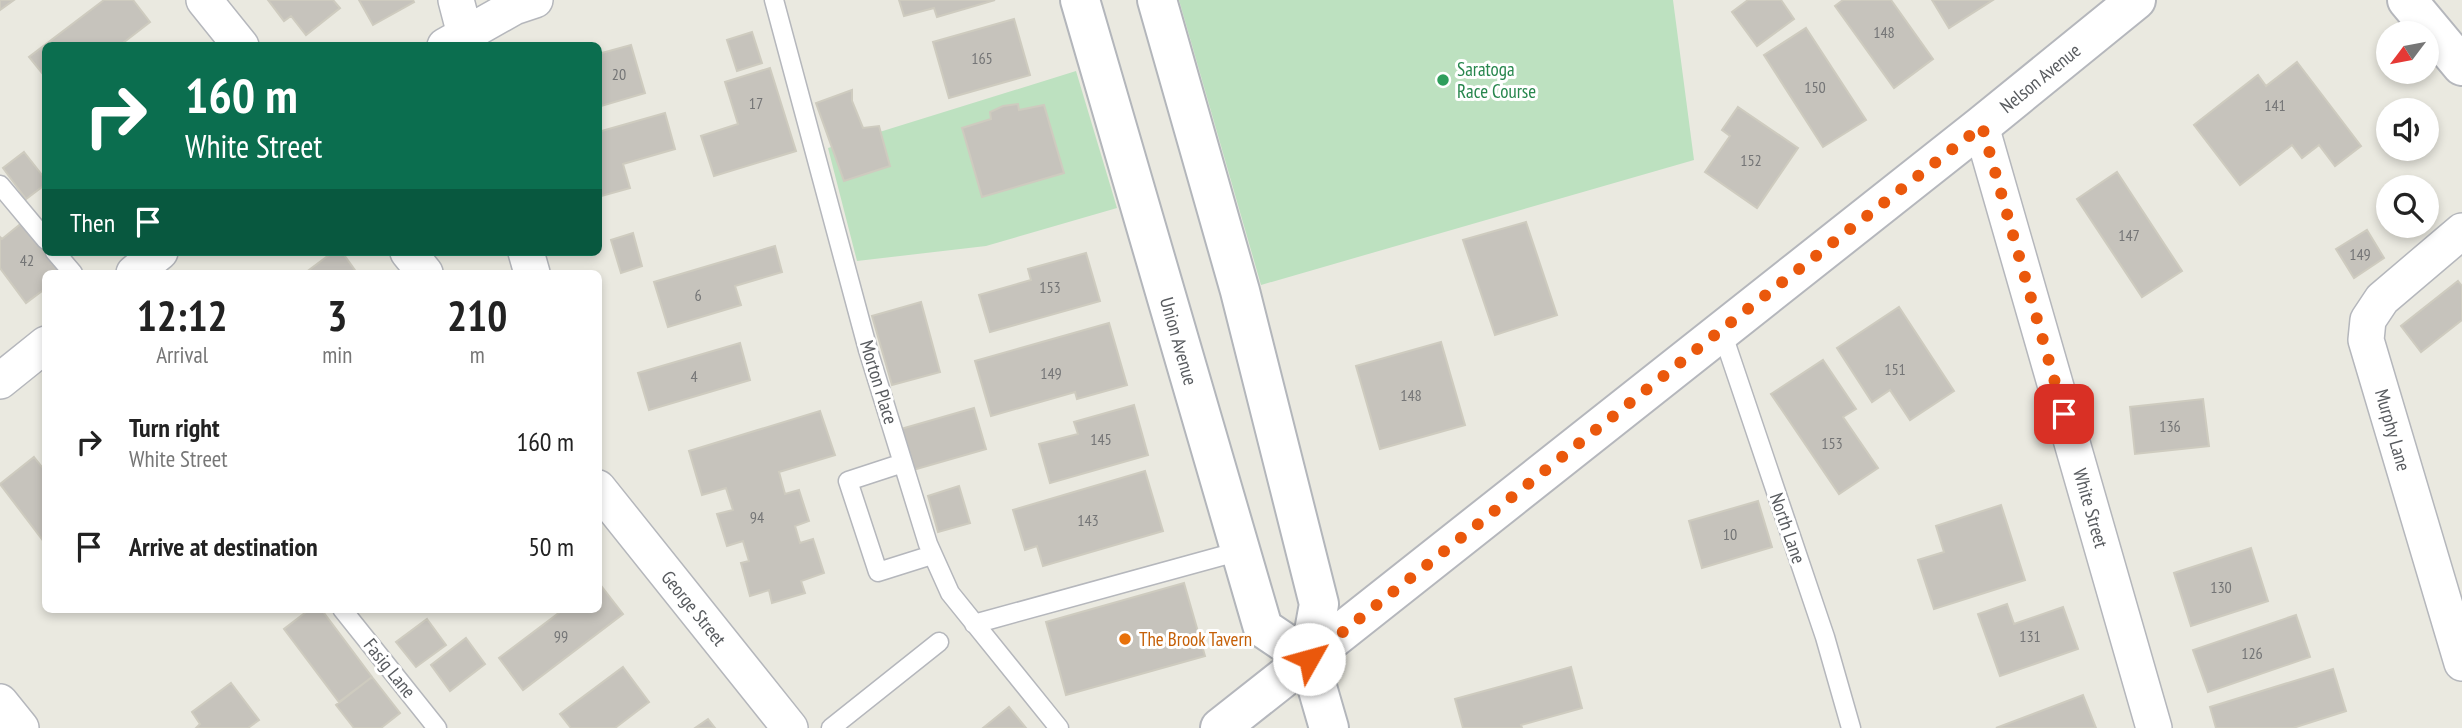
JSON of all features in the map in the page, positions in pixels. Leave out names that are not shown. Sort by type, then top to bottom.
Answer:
[{"type":"main road","name":"Union Avenue","points":[[1080,0],[1263,628],[1309,659]]},
{"type":"main road","points":[[1157,0],[1240,291],[1319,604],[1309,659],[1329,728]]},
{"type":"main road","name":"Nelson Avenue","points":[[1220,728],[1982,126],[2136,0]]},
{"type":"main road","points":[[2407,0],[2460,59]]},
{"type":"street","points":[[204,0],[238,42]]},
{"type":"street","points":[[456,0],[459,41],[514,7],[535,0]]},
{"type":"street","name":"White Street","points":[[1982,126],[2154,728]]},
{"type":"street","name":"Murphy Lane","points":[[2462,231],[2382,299],[2368,320],[2366,340],[2462,663]]},
{"type":"street","points":[[138,270],[155,256]]},
{"type":"street","points":[[411,256],[423,270]]},
{"type":"street","points":[[0,382],[42,347]]},
{"type":"street","name":"George Street","points":[[602,493],[790,728]]},
{"type":"street","points":[[0,702],[21,728]]},
{"type":"lane","name":"Morton Place","points":[[774,0],[868,350],[932,555],[950,593],[1059,728]]},
{"type":"lane","points":[[0,185],[42,235]]},
{"type":"lane","points":[[58,256],[70,270]]},
{"type":"lane","name":"North Lane","points":[[1721,330],[1825,637],[1851,728]]},
{"type":"lane","points":[[903,463],[848,481],[878,572],[932,555]]},
{"type":"lane","points":[[974,624],[1240,551]]},
{"type":"lane","name":"Fasig Lane","points":[[345,613],[437,728]]},
{"type":"lane","points":[[831,728],[939,642]]},
{"type":"green space","name":"Saratoga Race Course","points":[[1179,0],[1673,0],[1694,160],[1261,285]]},
{"type":"green space","points":[[1076,71],[1117,208],[986,246],[857,261],[828,148]]},
{"type":"building","points":[[0,0],[14,0],[0,10]]},
{"type":"building","points":[[104,0],[133,0],[150,22],[124,42],[49,42]]},
{"type":"building","points":[[268,0],[333,0],[340,8],[306,35],[291,16],[284,21]]},
{"type":"building","points":[[359,0],[413,0],[414,2],[373,25]]},
{"type":"building","points":[[899,0],[995,0],[937,17],[934,8],[904,16]]},
{"type":"building","points":[[1748,0],[1781,0],[1794,19],[1757,46],[1732,12]]},
{"type":"building","points":[[1843,0],[1891,0],[1933,59],[1894,88],[1835,6]]},
{"type":"building","points":[[1932,0],[1993,0],[1949,28]]},
{"type":"building","points":[[1014,19],[1030,75],[949,98],[933,42]]},
{"type":"building","points":[[1806,28],[1866,120],[1823,147],[1764,55]]},
{"type":"building","points":[[752,32],[762,63],[737,71],[727,40]]},
{"type":"building","points":[[631,45],[645,93],[602,106],[602,53]]},
{"type":"building","points":[[42,47],[42,73],[29,57]]},
{"type":"building","points":[[2297,62],[2361,146],[2335,166],[2319,145],[2302,158],[2292,145],[2240,185],[2194,125],[2258,75],[2266,86]]},
{"type":"building","points":[[770,68],[796,151],[714,176],[701,136],[738,124],[725,82]]},
{"type":"building","points":[[852,90],[852,101],[863,128],[879,126],[890,166],[844,181],[816,103]]},
{"type":"building","points":[[1018,104],[1019,110],[1044,105],[1064,173],[982,197],[962,128],[991,119],[990,112],[1003,106]]},
{"type":"building","points":[[1738,107],[1798,148],[1757,208],[1705,172],[1730,136],[1722,130]]},
{"type":"building","points":[[665,113],[675,149],[623,164],[630,188],[602,196],[602,131]]},
{"type":"building","points":[[24,152],[42,175],[42,187],[26,199],[3,168]]},
{"type":"building","points":[[2117,172],[2182,271],[2142,297],[2077,199]]},
{"type":"building","points":[[23,222],[42,246],[42,256],[50,256],[61,270],[42,270],[42,291],[26,303],[0,268],[0,237],[2,239]]},
{"type":"building","points":[[1526,222],[1557,315],[1495,335],[1463,240]]},
{"type":"building","points":[[2367,230],[2384,258],[2354,278],[2336,249]]},
{"type":"building","points":[[633,233],[642,266],[621,273],[611,240]]},
{"type":"building","points":[[775,246],[782,272],[735,286],[741,305],[668,327],[654,282]]},
{"type":"building","points":[[1086,253],[1100,301],[990,332],[979,295],[1031,280],[1028,269]]},
{"type":"building","points":[[328,256],[345,256],[355,270],[309,270]]},
{"type":"building","points":[[2458,281],[2462,286],[2462,320],[2421,352],[2401,326]]},
{"type":"building","points":[[921,302],[940,372],[892,385],[872,316]]},
{"type":"building","points":[[1899,307],[1954,391],[1910,420],[1890,390],[1872,402],[1837,348]]},
{"type":"building","points":[[1109,323],[1127,385],[1077,399],[1075,392],[991,416],[975,361]]},
{"type":"building","points":[[1441,342],[1465,425],[1380,449],[1356,366]]},
{"type":"building","points":[[740,343],[750,380],[649,410],[638,373]]},
{"type":"building","points":[[1823,360],[1856,409],[1843,417],[1878,468],[1839,494],[1771,394]]},
{"type":"building","points":[[2203,399],[2209,446],[2135,454],[2130,407]]},
{"type":"building","points":[[1134,405],[1148,455],[1050,483],[1039,444],[1078,434],[1074,422]]},
{"type":"building","points":[[974,408],[986,449],[913,470],[901,429]]},
{"type":"building","points":[[820,411],[835,455],[779,472],[785,494],[799,490],[809,521],[795,526],[800,543],[813,539],[824,573],[801,581],[805,593],[772,603],[769,590],[750,596],[741,563],[749,561],[743,541],[727,546],[717,514],[733,510],[726,488],[702,495],[689,451]]},
{"type":"building","points":[[34,457],[42,467],[42,539],[0,484]]},
{"type":"building","points":[[1145,471],[1163,531],[1043,566],[1037,546],[1025,550],[1013,510]]},
{"type":"building","points":[[959,486],[970,523],[938,532],[928,496]]},
{"type":"building","points":[[1758,501],[1772,547],[1702,568],[1689,521]]},
{"type":"building","points":[[2001,505],[2025,580],[1934,609],[1918,560],[1944,552],[1936,526]]},
{"type":"building","points":[[2251,548],[2268,601],[2191,626],[2174,573]]},
{"type":"building","name":"The Brook Tavern","points":[[1184,583],[1205,656],[1066,695],[1046,622]]},
{"type":"building","points":[[602,587],[623,614],[523,690],[499,658],[559,613],[602,613]]},
{"type":"building","points":[[2007,604],[2014,624],[2063,607],[2078,649],[2000,676],[1978,614]]},
{"type":"building","points":[[305,613],[324,613],[372,677],[339,702],[284,629]]},
{"type":"building","points":[[2296,615],[2310,657],[2208,692],[2193,650]]},
{"type":"building","points":[[427,619],[446,645],[416,667],[396,642]]},
{"type":"building","points":[[466,638],[485,664],[450,691],[431,665]]},
{"type":"building","points":[[623,667],[649,702],[615,728],[571,728],[560,714]]},
{"type":"building","points":[[1571,667],[1582,708],[1521,725],[1522,728],[1463,728],[1455,699]]},
{"type":"building","points":[[2333,669],[2346,711],[2293,728],[2216,728],[2210,707]]},
{"type":"building","points":[[372,677],[400,713],[381,728],[354,728],[336,705]]},
{"type":"building","points":[[231,683],[259,720],[248,728],[196,728],[200,724],[192,712]]},
{"type":"building","points":[[2083,695],[2096,728],[1996,728]]},
{"type":"building","points":[[1009,707],[1026,728],[983,728]]},
{"type":"building","points":[[708,719],[715,728],[695,728]]},
{"type":"place","name":"Saratoga Race Course","points":[[1443,80]]},
{"type":"place","name":"The Brook Tavern","points":[[1125,639]]},
{"type":"route","points":[[1309,659],[1721,330],[1982,126],[2064,414]]}]
